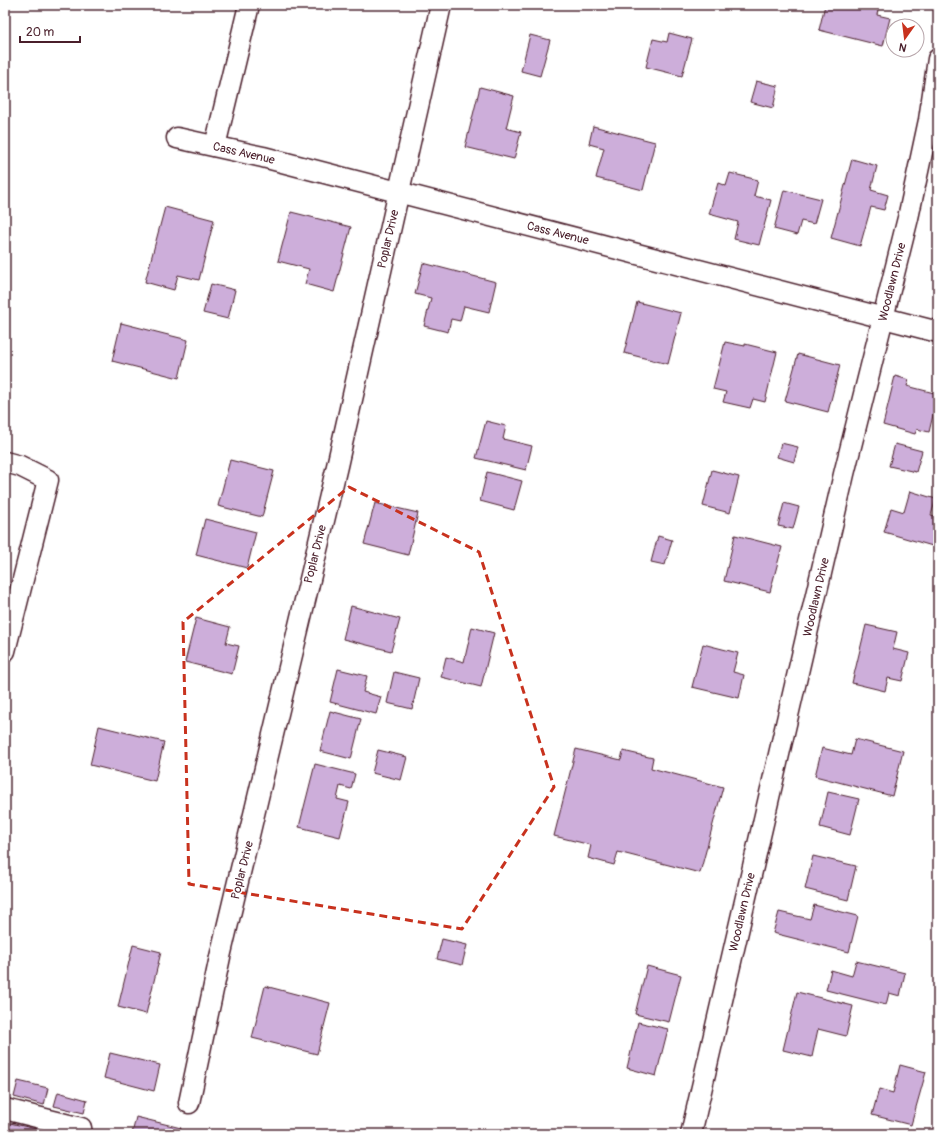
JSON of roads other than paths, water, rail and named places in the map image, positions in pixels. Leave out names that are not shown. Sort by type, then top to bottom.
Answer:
[{"type":"street","points":[[215,146],[249,5]]},
{"type":"street","name":"Poplar Drive","points":[[189,1103],[220,957],[337,466],[441,5]]},
{"type":"street","name":"Woodlawn Drive","points":[[691,1134],[844,474],[908,218],[927,127],[938,59]]},
{"type":"street","name":"Cass Avenue","points":[[177,138],[263,157],[938,332]]},
{"type":"street","points":[[5,462],[20,466],[48,480],[5,652]]},
{"type":"street","points":[[5,1109],[81,1128],[82,1134]]}]
